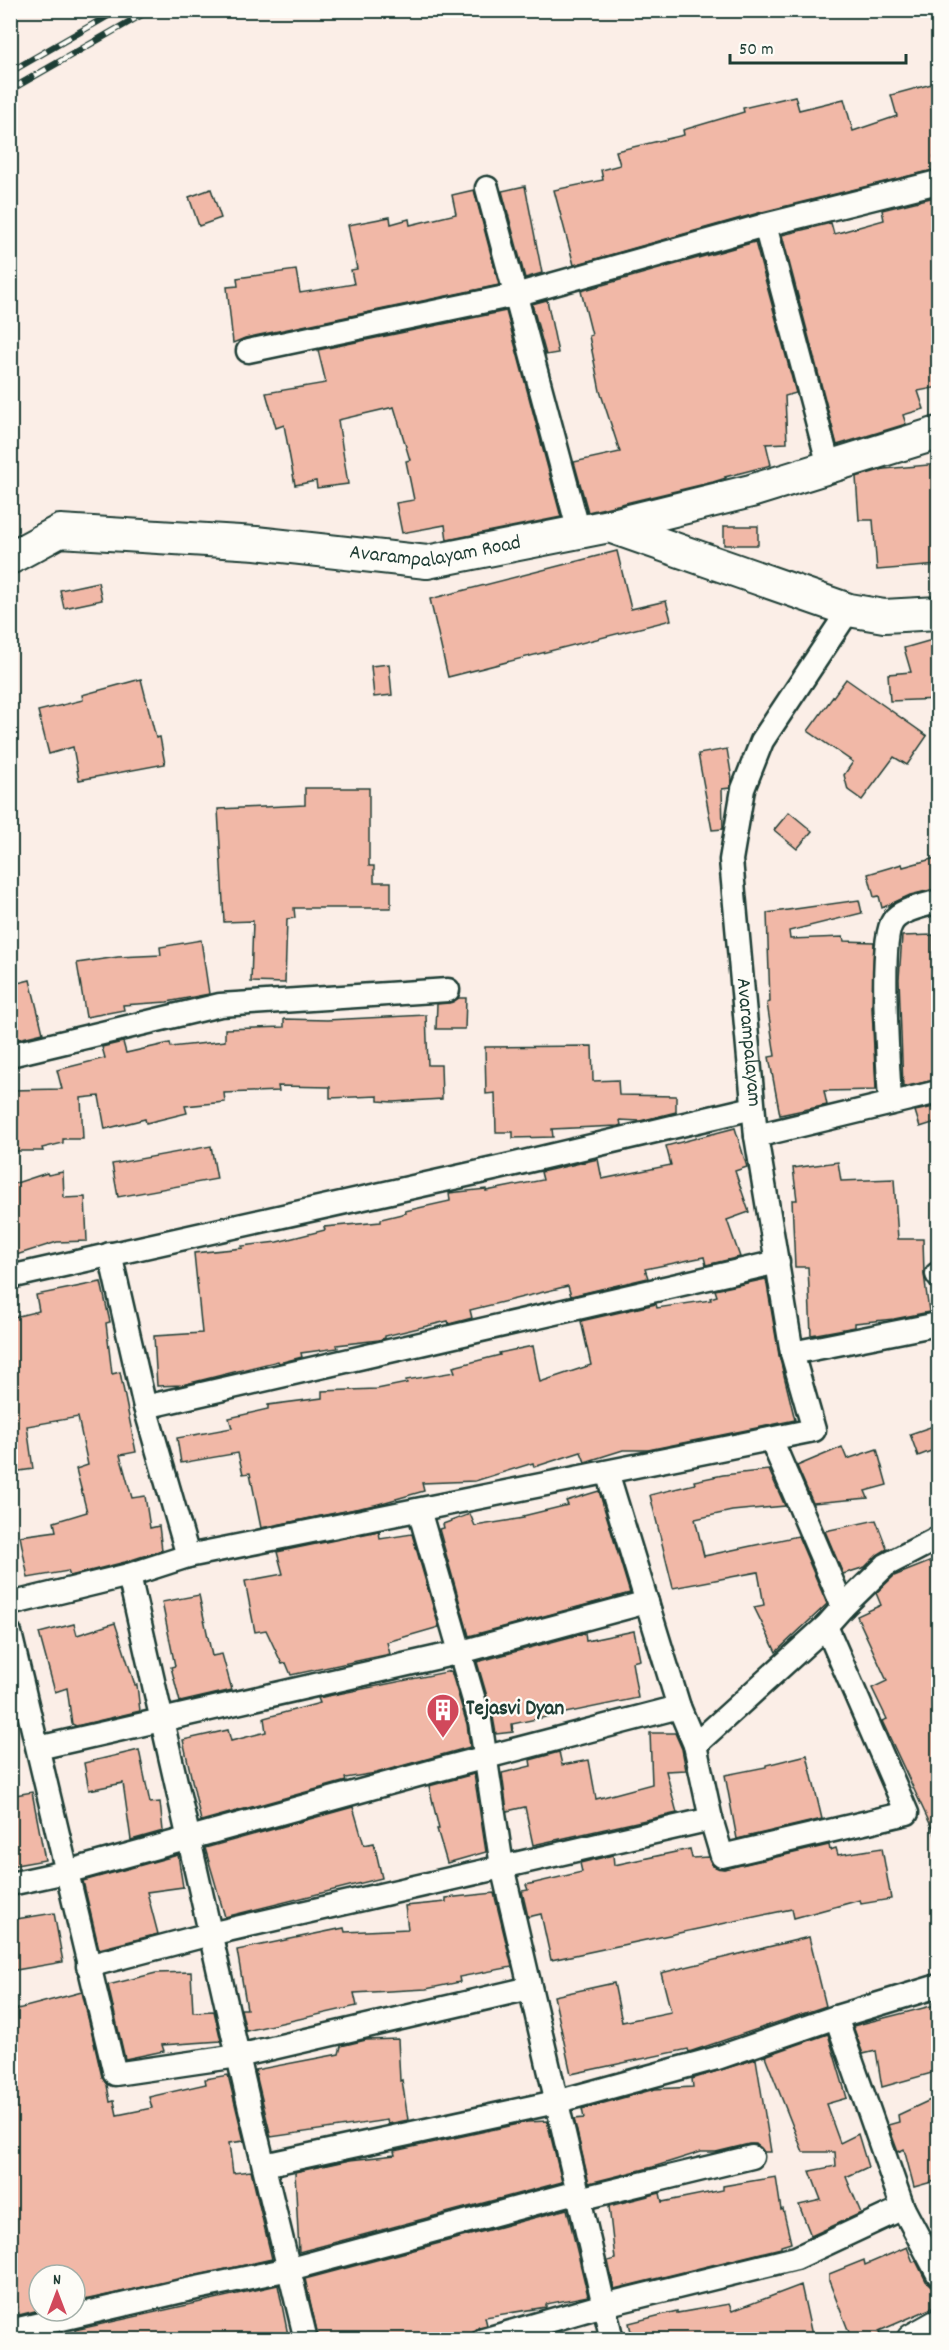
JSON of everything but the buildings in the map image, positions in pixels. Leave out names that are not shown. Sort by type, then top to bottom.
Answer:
[{"type":"street","points":[[248,351],[515,295],[765,225],[939,182]]},
{"type":"street","points":[[487,188],[579,532]]},
{"type":"street","points":[[765,225],[829,466]]},
{"type":"street","name":"Avarampalayam Road","points":[[10,558],[60,531],[256,543],[427,562],[609,526],[751,491],[939,433]]},
{"type":"street","points":[[609,526],[849,610],[884,616],[939,613]]},
{"type":"street","name":"Avarampalayam","points":[[771,1439],[814,1430],[792,1353],[756,1136],[731,860],[743,789],[762,741],[849,610]]},
{"type":"street","points":[[890,1103],[885,970],[887,935],[891,922],[898,915],[939,901]]},
{"type":"street","points":[[10,1055],[220,1005],[448,990]]},
{"type":"street","points":[[756,1136],[939,1092]]},
{"type":"street","points":[[10,1277],[498,1168],[753,1108]]},
{"type":"street","points":[[111,1254],[145,1407],[188,1556]]},
{"type":"street","points":[[145,1407],[778,1262]]},
{"type":"street","points":[[792,1353],[939,1324]]},
{"type":"street","points":[[10,1604],[129,1575],[188,1556],[771,1439],[843,1607]]},
{"type":"street","points":[[607,1472],[679,1707],[695,1745],[711,1819],[722,1856],[907,1813],[826,1626]]},
{"type":"street","points":[[419,1510],[480,1721],[502,1866],[612,2340]]},
{"type":"street","points":[[695,1745],[826,1626],[886,1565],[939,1538]]},
{"type":"street","points":[[129,1575],[188,1840],[306,2340]]},
{"type":"street","points":[[38,1748],[461,1652],[647,1602]]},
{"type":"street","points":[[10,1633],[115,2074],[238,2056],[530,1988]]},
{"type":"street","points":[[10,1884],[188,1840],[422,1774],[679,1707]]},
{"type":"street","points":[[88,1966],[210,1934],[711,1819]]},
{"type":"street","points":[[264,2165],[556,2102],[717,2058],[836,2017],[939,1986]]},
{"type":"street","points":[[836,2017],[903,2208],[939,2274]]},
{"type":"street","points":[[10,2331],[290,2269],[578,2195],[752,2157]]},
{"type":"street","points":[[483,2340],[604,2305],[796,2259],[903,2208]]},
{"type":"street","points":[[912,2340],[939,2326]]},
{"type":"railway","points":[[10,72],[118,10]]},
{"type":"railway","points":[[10,90],[150,10]]},
{"type":"place","name":"Tejasvi Dyan","points":[[443,1739]]}]
